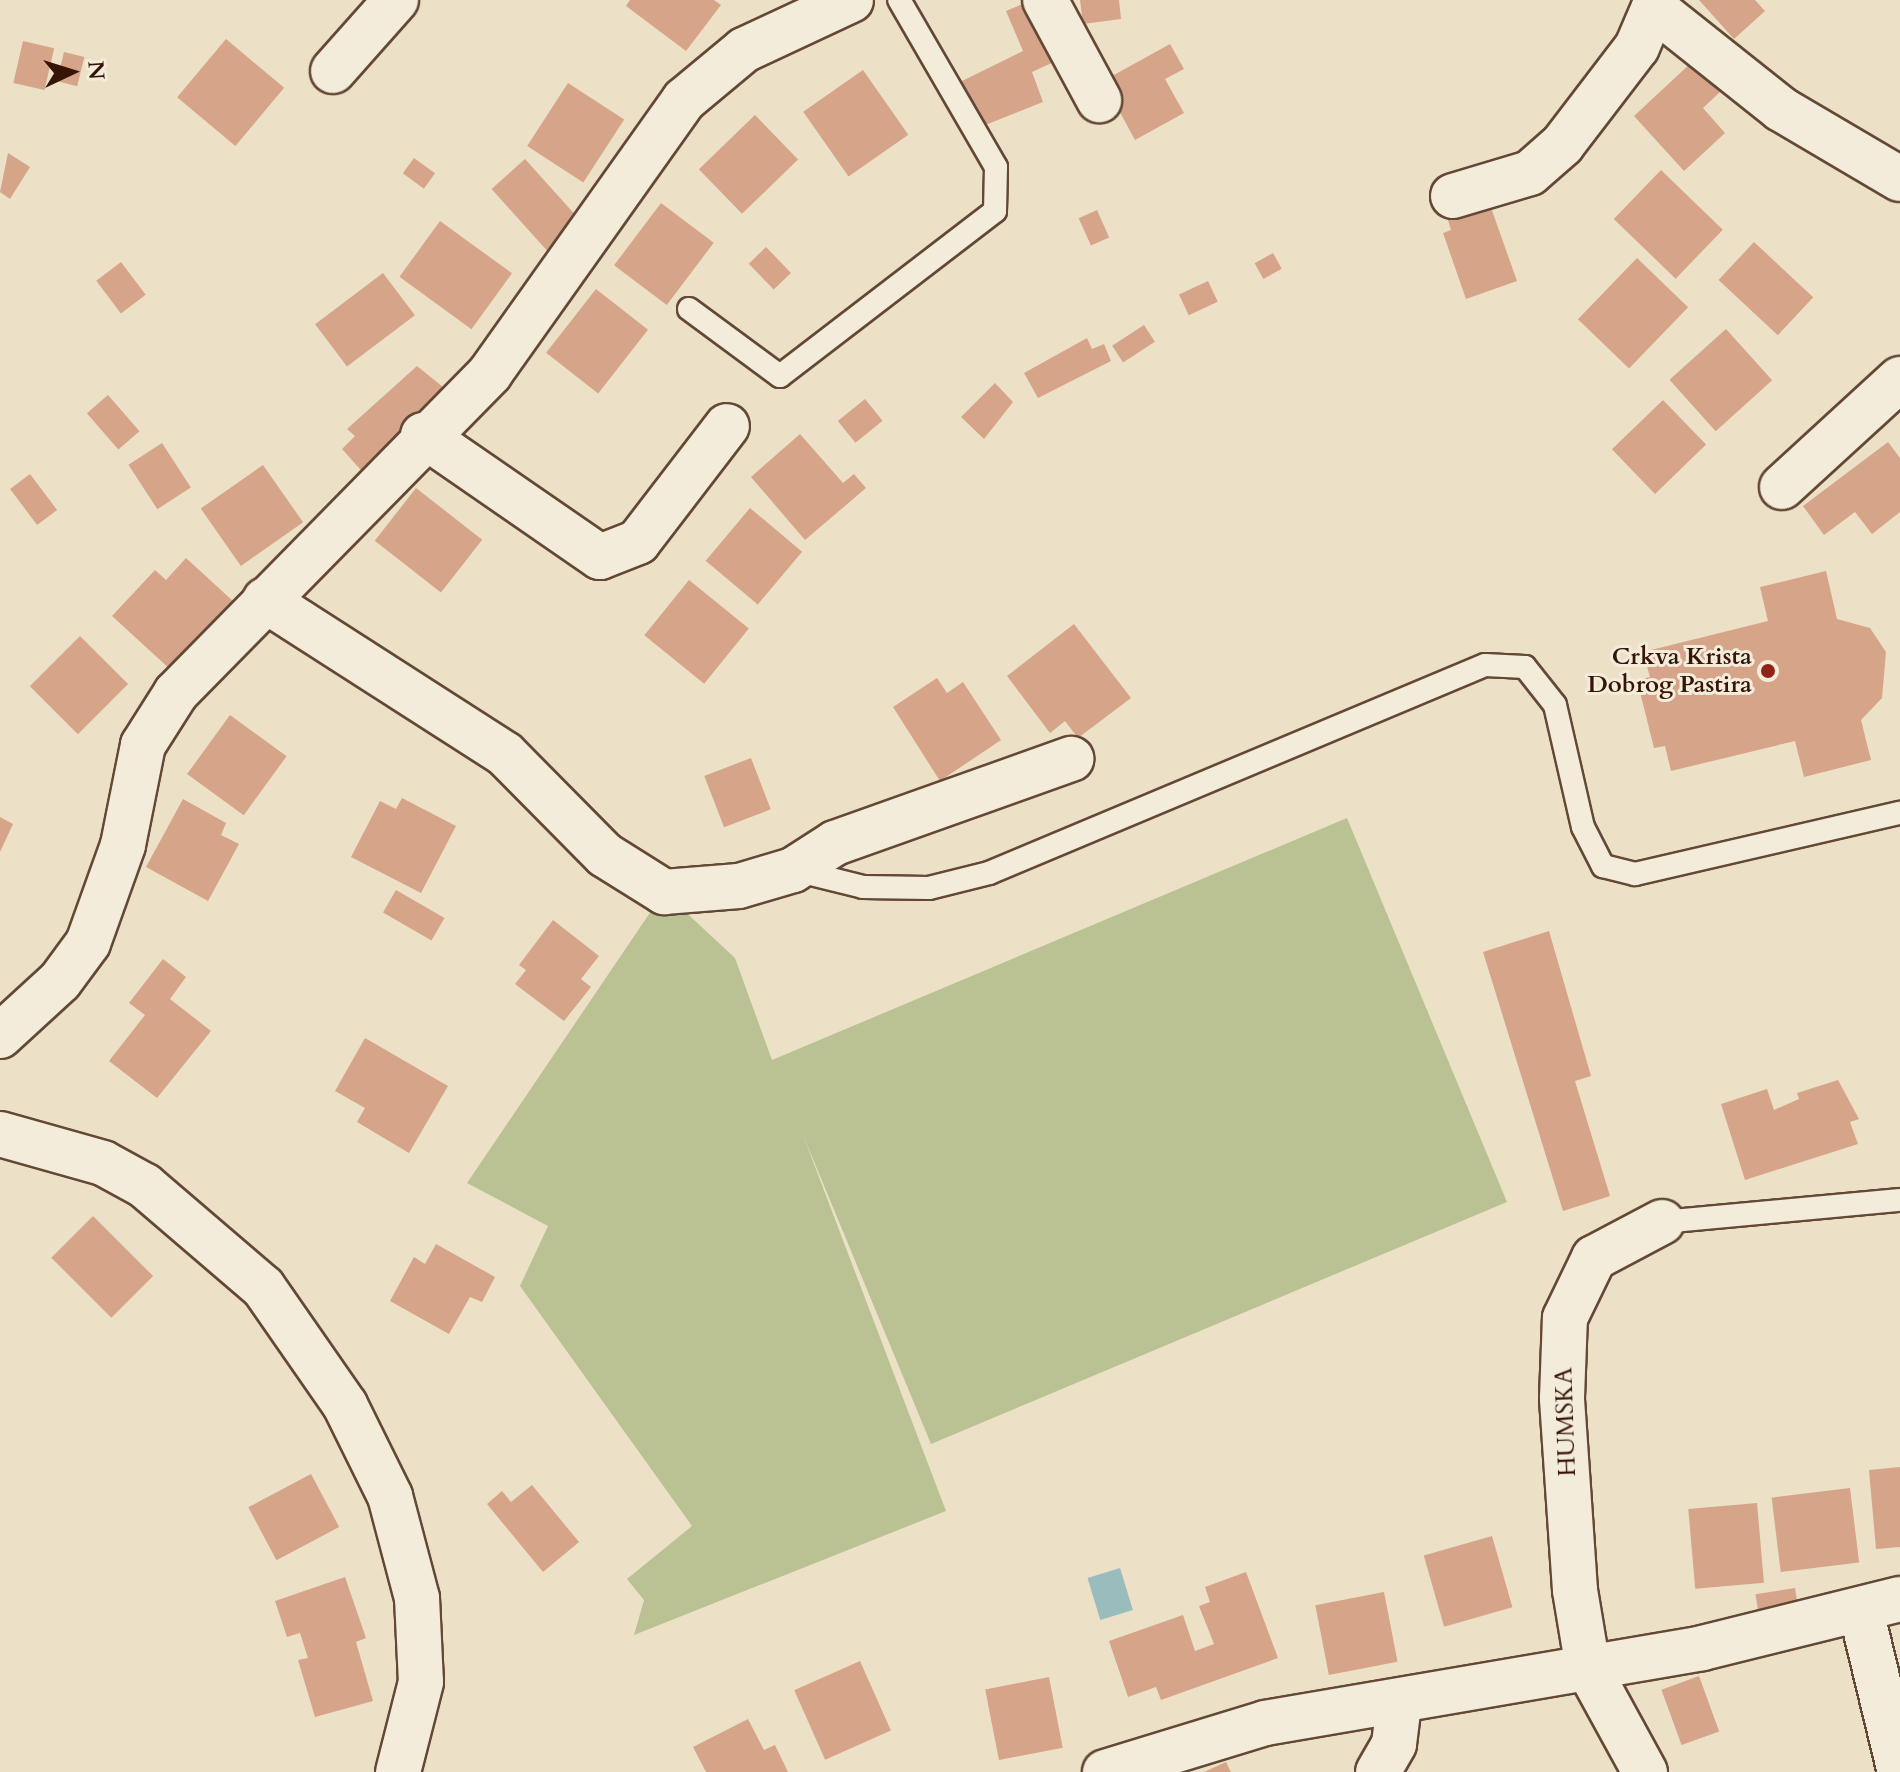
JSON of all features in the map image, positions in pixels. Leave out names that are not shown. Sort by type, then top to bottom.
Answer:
[{"type":"street","points":[[333,71],[396,0]]},
{"type":"street","points":[[0,1036],[60,981],[88,943],[157,718],[423,435],[490,373],[684,100],[744,50],[851,0]]},
{"type":"street","points":[[1045,0],[1099,100]]},
{"type":"street","points":[[1453,196],[1530,173],[1562,145],[1637,47],[1656,4],[1781,109],[1900,179]]},
{"type":"street","points":[[1782,487],[1900,379]]},
{"type":"street","points":[[423,435],[600,557],[638,542],[727,426]]},
{"type":"street","points":[[265,600],[505,754],[605,855],[664,892],[739,886],[793,870],[849,837],[1071,759]]},
{"type":"street","points":[[0,1134],[103,1163],[145,1186],[263,1287],[345,1405],[390,1496],[417,1598],[421,1682],[398,1772]]},
{"type":"street","name":"HUMSKA","points":[[1645,1772],[1588,1668],[1575,1590],[1565,1318],[1594,1258],[1662,1222]]},
{"type":"street","points":[[1105,1772],[1265,1723],[1399,1704],[1588,1668],[1880,1605],[1900,1772]]},
{"type":"street","points":[[1378,1772],[1394,1744],[1399,1704]]},
{"type":"lane","points":[[689,309],[780,376],[995,211],[996,167],[899,0]]},
{"type":"lane","points":[[793,870],[863,887],[929,888],[989,873],[1485,665],[1525,667],[1555,705],[1583,827],[1603,866],[1635,874],[1900,813]]},
{"type":"lane","points":[[1662,1222],[1900,1200]]},
{"type":"green space","points":[[1347,818],[1507,1202],[931,1444],[803,1135],[946,1511],[634,1635],[644,1600],[627,1579],[692,1526],[520,1286],[548,1226],[467,1183],[664,892],[735,958],[772,1060]]},
{"type":"water","points":[[1120,1568],[1133,1610],[1100,1620],[1087,1578]]},
{"type":"building","points":[[630,0],[714,0],[721,5],[686,51],[626,6]]},
{"type":"building","points":[[1080,0],[1119,0],[1121,19],[1083,24]]},
{"type":"building","points":[[1699,0],[1755,0],[1765,11],[1734,39]]},
{"type":"building","points":[[1030,1],[1056,61],[1032,72],[1043,102],[980,127],[962,81],[1023,51],[1006,11]]},
{"type":"building","points":[[226,39],[284,88],[235,146],[177,97]]},
{"type":"building","points":[[23,41],[54,48],[45,90],[13,83]]},
{"type":"building","points":[[1170,44],[1184,69],[1165,79],[1184,113],[1135,140],[1103,81]]},
{"type":"building","points":[[64,52],[84,57],[77,86],[57,81]]},
{"type":"building","points":[[1692,62],[1720,92],[1703,108],[1725,133],[1684,171],[1634,116]]},
{"type":"building","points":[[863,70],[908,135],[849,177],[803,112]]},
{"type":"building","points":[[568,83],[624,119],[583,182],[527,146]]},
{"type":"building","points":[[755,115],[798,160],[742,214],[699,169]]},
{"type":"building","points":[[8,153],[30,167],[10,199],[0,192]]},
{"type":"building","points":[[414,158],[435,173],[424,189],[403,173]]},
{"type":"building","points":[[525,159],[580,220],[546,250],[492,189]]},
{"type":"building","points":[[1661,170],[1723,230],[1676,279],[1614,219]]},
{"type":"building","points":[[1489,202],[1517,281],[1466,299],[1443,233],[1451,230],[1447,217]]},
{"type":"building","points":[[661,203],[714,243],[667,305],[614,265]]},
{"type":"building","points":[[1097,210],[1109,237],[1091,246],[1079,218]]},
{"type":"building","points":[[440,221],[512,273],[471,329],[399,277]]},
{"type":"building","points":[[1754,242],[1813,297],[1778,335],[1719,280]]},
{"type":"building","points":[[766,247],[791,273],[774,290],[749,264]]},
{"type":"building","points":[[1273,253],[1282,269],[1263,279],[1255,263]]},
{"type":"building","points":[[1637,258],[1688,307],[1629,368],[1578,319]]},
{"type":"building","points":[[121,262],[146,295],[121,313],[96,281]]},
{"type":"building","points":[[383,273],[415,315],[347,366],[315,324]]},
{"type":"building","points":[[1208,281],[1218,302],[1189,315],[1179,295]]},
{"type":"building","points":[[596,289],[648,330],[598,393],[546,353]]},
{"type":"building","points":[[1144,325],[1155,342],[1123,362],[1112,346]]},
{"type":"building","points":[[1726,329],[1772,380],[1716,431],[1670,380]]},
{"type":"building","points":[[1087,338],[1092,349],[1104,344],[1111,361],[1038,398],[1024,373]]},
{"type":"building","points":[[417,366],[448,391],[369,479],[342,449],[355,436],[347,429]]},
{"type":"building","points":[[995,383],[1013,402],[984,439],[961,417]]},
{"type":"building","points":[[108,395],[139,431],[118,450],[87,413]]},
{"type":"building","points":[[865,399],[883,421],[855,443],[838,421]]},
{"type":"building","points":[[1663,400],[1706,445],[1655,494],[1612,449]]},
{"type":"building","points":[[800,434],[843,483],[854,474],[866,488],[805,540],[751,477]]},
{"type":"building","points":[[1888,442],[1900,458],[1900,512],[1872,534],[1855,512],[1824,535],[1803,506]]},
{"type":"building","points":[[162,443],[191,487],[157,509],[128,465]]},
{"type":"building","points":[[263,465],[303,522],[241,566],[201,509]]},
{"type":"building","points":[[30,474],[57,510],[37,525],[10,489]]},
{"type":"building","points":[[416,488],[482,540],[441,593],[375,541]]},
{"type":"building","points":[[750,508],[802,552],[758,605],[706,561]]},
{"type":"building","points":[[186,558],[234,602],[171,670],[112,616],[155,570],[166,580]]},
{"type":"building","name":"Crkva Krista Dobrog Pastira","points":[[1826,571],[1837,619],[1870,628],[1886,652],[1882,698],[1861,720],[1871,760],[1804,777],[1795,741],[1671,771],[1665,746],[1654,748],[1637,680],[1650,677],[1643,652],[1768,621],[1760,587]]},
{"type":"building","points":[[689,580],[749,628],[704,684],[644,635]]},
{"type":"building","points":[[1074,624],[1131,698],[1078,738],[1065,721],[1050,733],[1007,676]]},
{"type":"building","points":[[80,636],[128,684],[78,734],[30,686]]},
{"type":"building","points":[[937,678],[947,693],[963,682],[1001,740],[940,781],[893,707]]},
{"type":"building","points":[[230,715],[287,756],[244,815],[187,774]]},
{"type":"building","points":[[751,758],[771,809],[724,827],[704,776]]},
{"type":"building","points":[[402,798],[456,826],[421,893],[351,857],[380,801],[396,809]]},
{"type":"building","points":[[183,799],[226,823],[221,835],[239,844],[208,901],[146,867]]},
{"type":"building","points":[[0,817],[13,824],[0,852]]},
{"type":"building","points":[[396,890],[444,918],[431,941],[383,913]]},
{"type":"building","points":[[553,920],[599,956],[581,979],[591,987],[564,1021],[515,984],[526,970],[519,965]]},
{"type":"building","points":[[1549,931],[1591,1076],[1575,1081],[1610,1196],[1563,1211],[1483,952]]},
{"type":"building","points":[[163,959],[186,977],[170,999],[211,1031],[157,1098],[109,1061],[145,1015],[129,1003]]},
{"type":"building","points":[[365,1038],[448,1086],[409,1153],[357,1122],[365,1108],[335,1091]]},
{"type":"building","points":[[1838,1080],[1859,1119],[1850,1122],[1858,1144],[1745,1180],[1721,1104],[1767,1089],[1774,1110],[1799,1099],[1797,1093]]},
{"type":"building","points":[[93,1216],[153,1276],[111,1318],[51,1258]]},
{"type":"building","points":[[436,1244],[495,1277],[482,1302],[470,1297],[449,1334],[390,1301],[414,1257],[425,1264]]},
{"type":"building","points":[[1900,1467],[1900,1547],[1876,1549],[1869,1470]]},
{"type":"building","points":[[311,1474],[339,1527],[276,1560],[248,1507]]},
{"type":"building","points":[[532,1485],[579,1542],[543,1572],[487,1504],[502,1491],[511,1502]]},
{"type":"building","points":[[1850,1488],[1859,1562],[1781,1572],[1772,1498]]},
{"type":"building","points":[[1757,1503],[1764,1583],[1695,1589],[1688,1509]]},
{"type":"building","points":[[1492,1536],[1512,1607],[1444,1627],[1424,1556]]},
{"type":"building","points":[[1246,1572],[1278,1658],[1161,1700],[1156,1687],[1128,1697],[1109,1641],[1183,1615],[1195,1651],[1214,1644],[1199,1606],[1210,1602],[1205,1587]]},
{"type":"building","points":[[345,1577],[366,1638],[356,1642],[373,1701],[315,1717],[298,1660],[308,1658],[300,1633],[287,1637],[275,1601]]},
{"type":"building","points":[[1795,1588],[1799,1613],[1759,1619],[1755,1594]]},
{"type":"building","points":[[1384,1592],[1398,1662],[1329,1675],[1315,1605]]},
{"type":"building","points":[[860,1661],[891,1730],[825,1760],[794,1690]]},
{"type":"building","points":[[1699,1676],[1719,1731],[1682,1745],[1661,1690]]},
{"type":"building","points":[[1049,1677],[1063,1748],[999,1760],[985,1689]]},
{"type":"building","points":[[748,1719],[764,1750],[775,1745],[788,1772],[706,1772],[693,1747]]},
{"type":"building","points":[[1226,1762],[1231,1772],[1204,1772]]},
{"type":"place","name":"Crkva Krista Dobrog Pastira","points":[[1768,671]]}]
